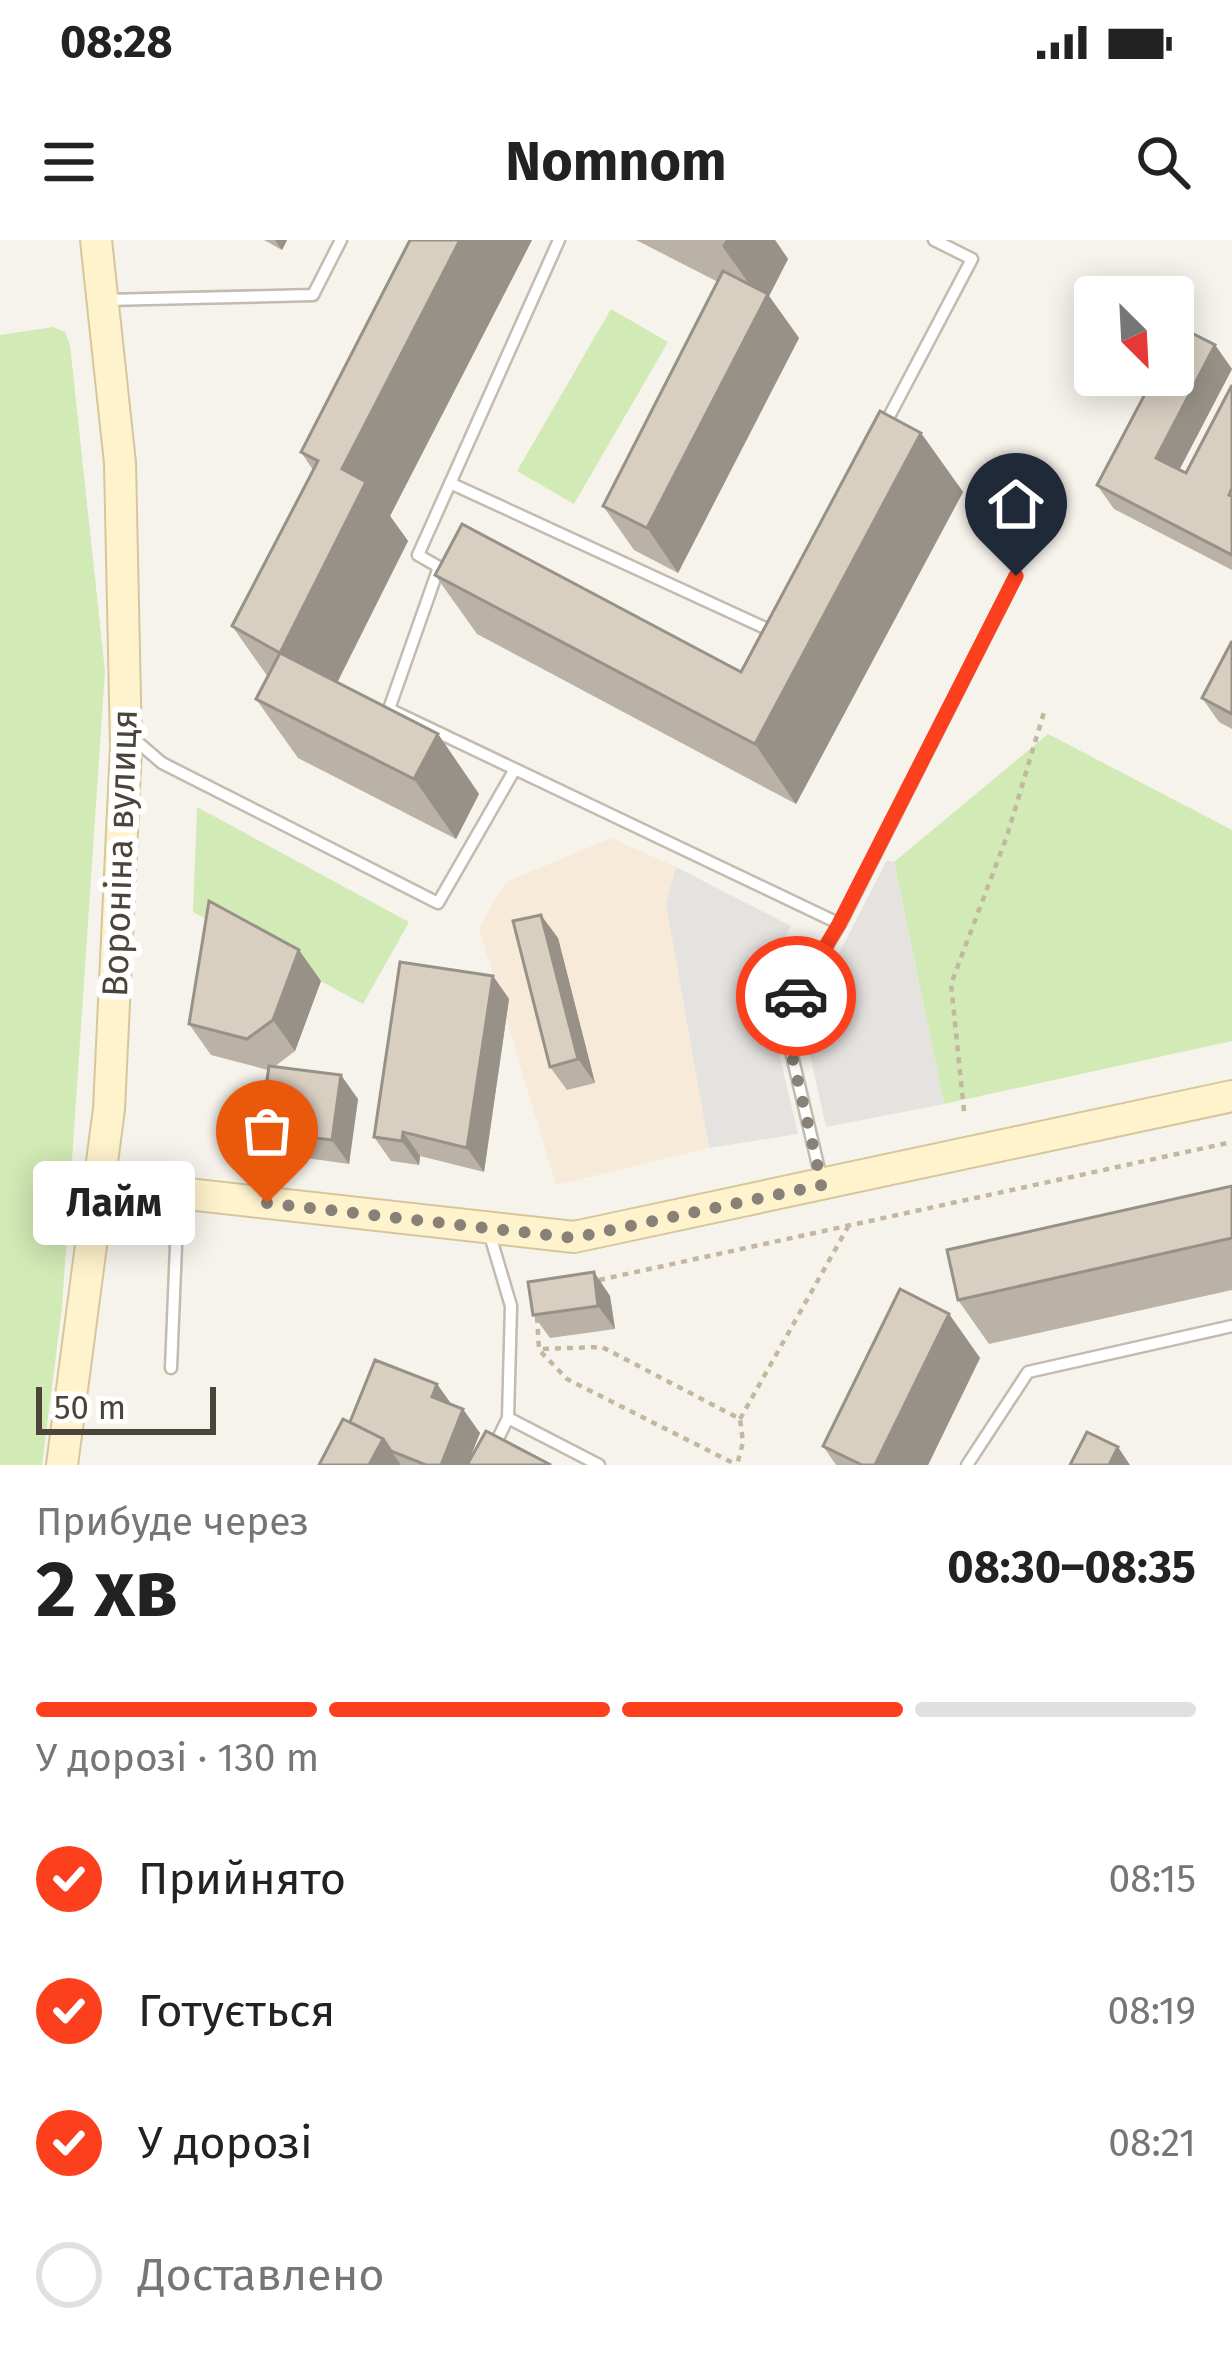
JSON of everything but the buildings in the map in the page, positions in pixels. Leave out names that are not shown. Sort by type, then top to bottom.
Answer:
[{"type":"street","name":"Вороніна вулиця","points":[[62,1465],[109,1109],[125,732],[120,463],[96,240]]},
{"type":"street","points":[[98,1184],[574,1238],[1232,1096]]},
{"type":"lane","points":[[102,300],[313,295],[341,240]]},
{"type":"lane","points":[[559,240],[418,555],[439,567],[389,709],[839,924]]},
{"type":"lane","points":[[874,446],[972,259],[934,240]]},
{"type":"lane","points":[[450,484],[776,633],[787,613]]},
{"type":"lane","points":[[822,1185],[786,1030],[790,1005],[839,924],[1016,576]]},
{"type":"lane","points":[[125,732],[162,763],[438,903],[514,769]]},
{"type":"lane","points":[[171,1368],[178,1193]]},
{"type":"lane","points":[[485,1465],[508,1418],[511,1306],[488,1228]]},
{"type":"lane","points":[[968,1465],[1028,1372],[1232,1326]]},
{"type":"lane","points":[[508,1418],[599,1465]]},
{"type":"path","points":[[964,1111],[951,983],[1007,836],[1044,712]]},
{"type":"path","points":[[586,1282],[1232,1142]]},
{"type":"path","points":[[537,1305],[539,1349],[567,1379],[737,1465],[743,1442],[740,1419],[849,1224]]},
{"type":"path","points":[[539,1349],[602,1347],[740,1419]]},
{"type":"shaded area","points":[[611,838],[676,867],[666,904],[709,1148],[556,1185],[479,928],[506,882]]},
{"type":"shaded area","points":[[887,860],[894,862],[944,1104],[826,1127],[803,1023]]},
{"type":"shaded area","points":[[676,867],[791,926],[772,961],[767,1001],[798,1134],[709,1148],[666,904]]},
{"type":"green space","points":[[611,309],[668,342],[574,504],[517,471]]},
{"type":"green space","points":[[53,327],[65,332],[70,345],[105,671],[62,1308],[42,1465],[0,1465],[0,335]]},
{"type":"green space","points":[[1048,734],[1232,830],[1232,1041],[944,1104],[894,862]]},
{"type":"green space","points":[[197,807],[409,922],[363,1004],[193,912]]},
{"type":"way so far","points":[[267,1203],[574,1238],[822,1185],[786,1030],[796,996]]},
{"type":"place","name":"Лайм","points":[[267,1203]]},
{"type":"route","points":[[796,996],[839,924],[1016,576]]}]
